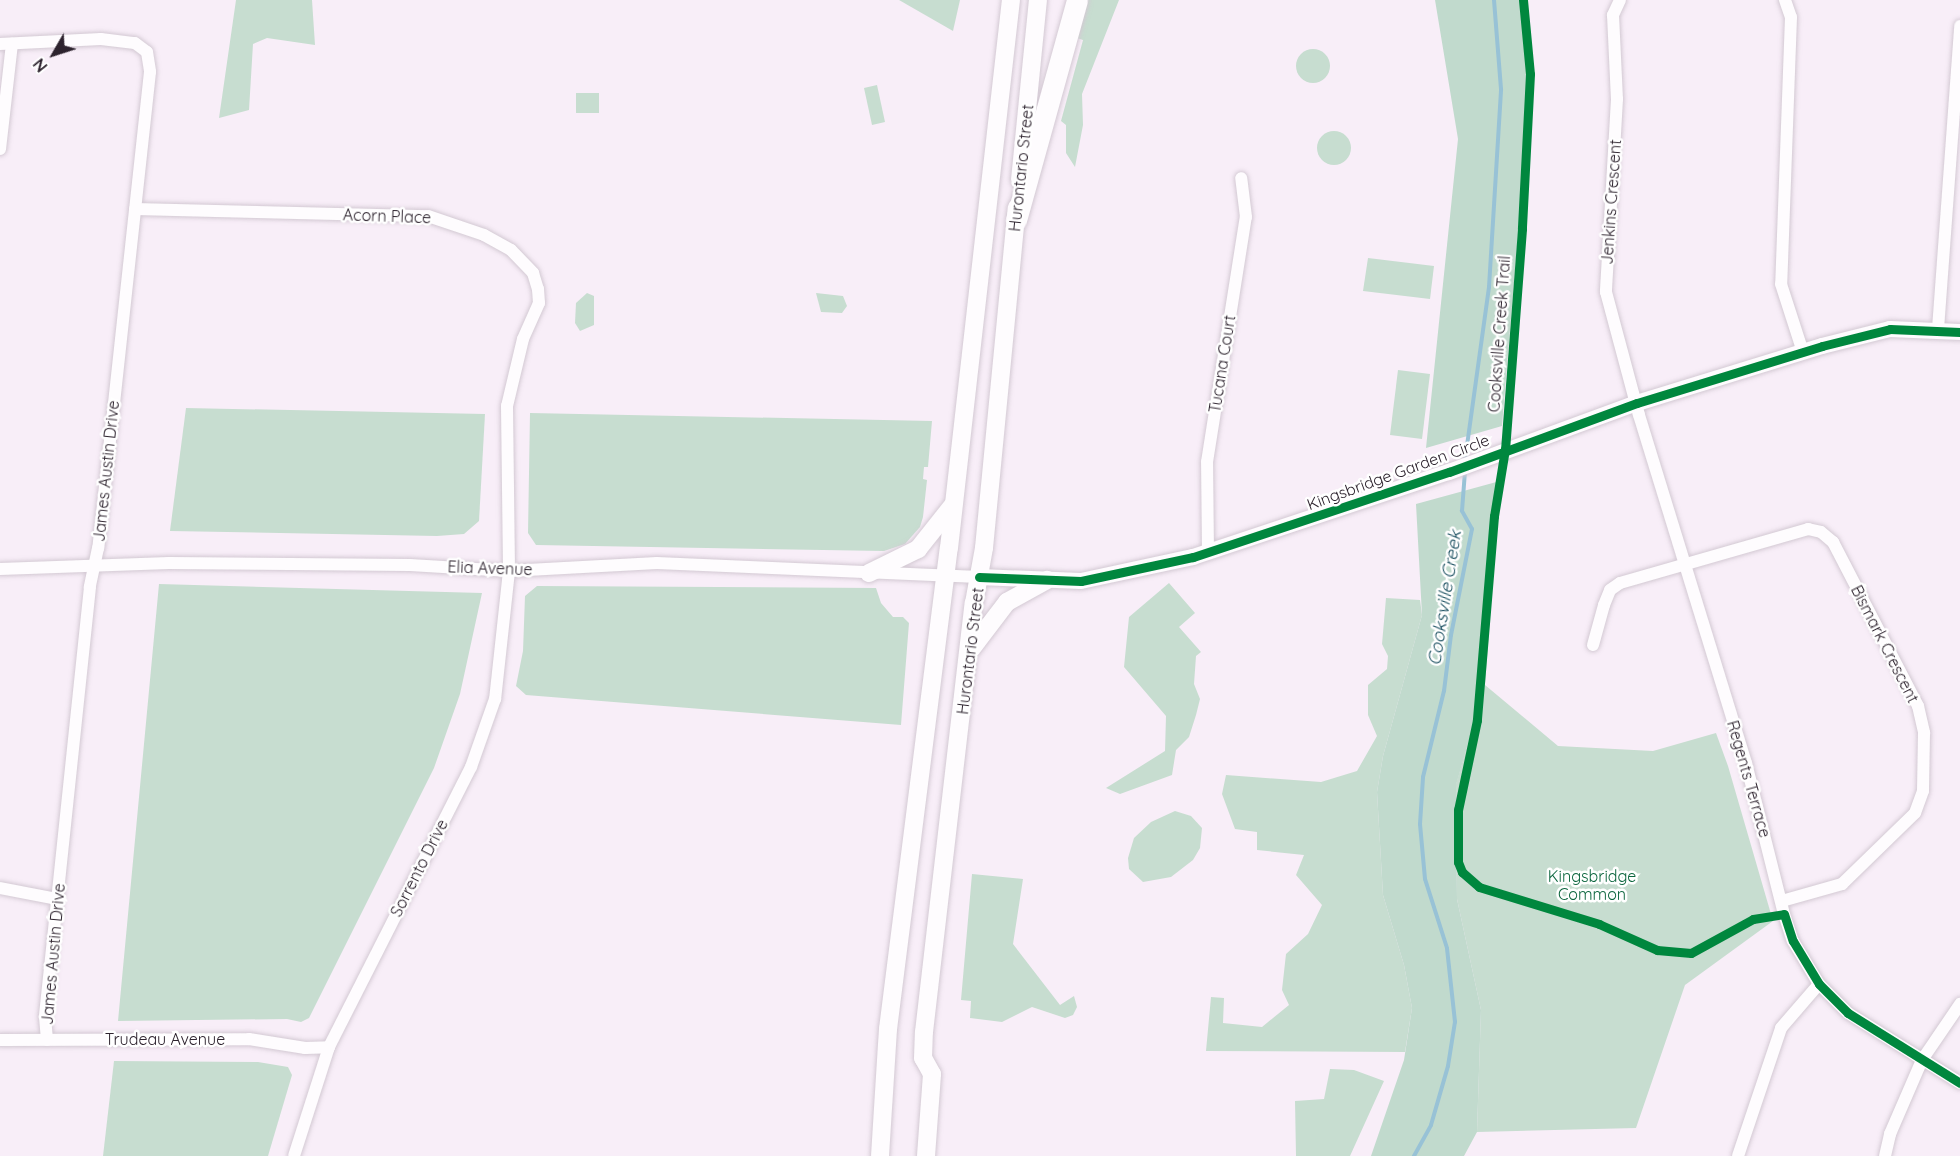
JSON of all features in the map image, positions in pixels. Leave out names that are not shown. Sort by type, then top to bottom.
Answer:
[{"type":"highway","points":[[1016,220],[1077,0]]},
{"type":"main road","name":"Hurontario Street","points":[[880,1156],[888,1029],[945,576],[1011,0]]},
{"type":"main road","name":"Hurontario Street","points":[[926,1156],[932,1074],[923,1058],[924,1032],[979,577],[1038,0]]},
{"type":"main road","points":[[869,573],[918,549],[953,505]]},
{"type":"main road","points":[[971,649],[1007,602],[1047,580]]},
{"type":"street","name":"Jenkins Crescent","points":[[1620,0],[1613,15],[1617,99],[1605,271],[1609,309],[1637,403]]},
{"type":"street","points":[[1785,0],[1791,17],[1781,284],[1803,352]]},
{"type":"street","points":[[1938,329],[1960,26]]},
{"type":"street","name":"James Austin Drive","points":[[6,44],[101,39],[135,43],[147,52],[150,72],[57,899],[45,1017],[47,1040]]},
{"type":"street","points":[[0,149],[6,44]]},
{"type":"street","name":"Tucana Court","points":[[1208,552],[1207,462],[1246,217],[1241,178]]},
{"type":"street","name":"Acorn Place","points":[[135,209],[428,216],[484,235],[523,261],[533,273],[539,297],[536,314],[523,339],[507,406],[509,571]]},
{"type":"street","name":"Kingsbridge Garden Circle","points":[[979,577],[1047,580],[1115,576],[1208,552],[1449,472],[1494,453],[1637,403],[1803,352],[1890,329],[1938,329],[1960,332]]},
{"type":"street","name":"Regents Terrace","points":[[1637,403],[1743,754],[1792,941],[1819,984],[1848,1013],[1960,1083]]},
{"type":"street","name":"Bismark Crescent","points":[[1593,645],[1610,590],[1620,583],[1808,530],[1821,532],[1833,542],[1918,706],[1924,732],[1923,791],[1915,813],[1842,884],[1782,901]]},
{"type":"street","name":"Elia Avenue","points":[[0,569],[169,563],[398,564],[509,571],[657,563],[979,577]]},
{"type":"street","name":"Sorrento Drive","points":[[294,1156],[328,1047],[484,738],[499,680],[509,571]]},
{"type":"street","points":[[0,888],[57,899]]},
{"type":"street","points":[[1738,1156],[1781,1028],[1819,984]]},
{"type":"street","points":[[1885,1156],[1890,1134],[1922,1060],[1960,1004]]},
{"type":"street","name":"Trudeau Avenue","points":[[0,1040],[249,1039],[305,1048],[328,1047]]},
{"type":"green space","points":[[236,0],[312,0],[315,45],[267,38],[253,44],[249,110],[219,118]]},
{"type":"green space","points":[[899,0],[960,0],[953,31]]},
{"type":"green space","points":[[1088,0],[1119,0],[1082,94],[1083,125],[1075,167],[1066,153],[1066,125],[1061,121],[1083,40],[1074,37]]},
{"type":"green space","points":[[1435,0],[1523,0],[1531,79],[1502,426],[1426,448],[1458,139]]},
{"type":"green space","points":[[1313,49],[1325,54],[1330,66],[1325,78],[1313,83],[1301,78],[1296,66],[1301,54]]},
{"type":"green space","points":[[877,85],[885,122],[872,125],[864,88]]},
{"type":"green space","points":[[576,93],[599,93],[599,113],[576,113]]},
{"type":"green space","points":[[1334,131],[1346,136],[1351,148],[1346,160],[1334,165],[1322,160],[1317,148],[1322,136]]},
{"type":"green space","points":[[1368,258],[1434,266],[1430,299],[1363,291]]},
{"type":"green space","points":[[587,293],[594,296],[594,325],[580,331],[575,323],[576,303]]},
{"type":"green space","points":[[816,293],[843,296],[847,306],[842,313],[821,312]]},
{"type":"green space","points":[[1398,370],[1430,374],[1422,439],[1390,435]]},
{"type":"green space","points":[[186,408],[485,414],[479,521],[464,534],[437,536],[170,531]]},
{"type":"green space","points":[[530,413],[932,421],[928,467],[924,467],[923,479],[927,480],[923,517],[920,527],[905,544],[884,551],[536,545],[528,533]]},
{"type":"green space","points":[[1500,481],[1485,685],[1456,785],[1457,899],[1481,1010],[1477,1132],[1464,1156],[1371,1156],[1404,1060],[1412,1008],[1404,965],[1383,895],[1377,792],[1383,756],[1422,615],[1416,504]]},
{"type":"green space","points":[[1169,583],[1195,613],[1179,627],[1201,652],[1196,656],[1194,684],[1200,699],[1189,737],[1176,750],[1172,775],[1120,794],[1106,788],[1165,751],[1166,716],[1124,667],[1129,617]]},
{"type":"green space","points":[[159,584],[482,593],[460,694],[434,768],[309,1018],[301,1022],[287,1019],[118,1021]]},
{"type":"green space","points":[[537,586],[876,588],[881,603],[893,617],[903,617],[909,623],[901,725],[526,695],[516,686],[523,651],[525,596]]},
{"type":"green space","points":[[1386,598],[1420,600],[1422,615],[1383,756],[1377,792],[1383,895],[1404,965],[1412,1008],[1405,1052],[1206,1051],[1211,997],[1224,998],[1223,1023],[1262,1027],[1289,1005],[1282,990],[1286,954],[1308,934],[1322,905],[1296,875],[1304,855],[1257,850],[1257,832],[1235,829],[1222,794],[1226,775],[1321,782],[1357,771],[1377,736],[1368,715],[1368,685],[1387,669],[1388,656],[1382,644]]},
{"type":"green space","name":"Kingsbridge Common","points":[[1485,685],[1558,746],[1653,751],[1716,733],[1728,766],[1773,921],[1685,985],[1636,1128],[1477,1132],[1481,1010],[1457,899],[1456,784]]},
{"type":"green space","points":[[1175,811],[1191,816],[1202,828],[1200,848],[1193,860],[1171,877],[1143,882],[1129,869],[1128,858],[1134,838],[1151,822]]},
{"type":"green space","points":[[972,874],[1023,879],[1013,944],[1060,1005],[1074,996],[1077,1007],[1073,1015],[1065,1018],[1032,1007],[1002,1022],[970,1018],[971,1001],[961,1000]]},
{"type":"green space","points":[[114,1061],[258,1062],[288,1067],[292,1075],[268,1156],[103,1156]]},
{"type":"green space","points":[[1330,1069],[1354,1070],[1384,1081],[1350,1156],[1296,1156],[1295,1101],[1324,1099]]},
{"type":"waterway","name":"Cooksville Creek","points":[[1465,460],[1489,287],[1501,89],[1494,0]]},
{"type":"waterway","name":"Cooksville Creek","points":[[1414,1156],[1431,1125],[1448,1066],[1455,1022],[1447,948],[1425,879],[1420,824],[1423,777],[1444,691],[1451,635],[1472,529],[1462,511],[1465,471]]},
{"type":"cycle path","name":"Cooksville Creek Trail","points":[[1523,0],[1530,74],[1522,229],[1505,449],[1494,516],[1477,720],[1458,810],[1458,862],[1462,872],[1479,887],[1599,924],[1657,950],[1691,953],[1753,919],[1784,914],[1793,941],[1819,984],[1848,1013],[1960,1083]]},
{"type":"cycle path","points":[[979,577],[1081,581],[1193,557],[1449,472],[1637,403],[1822,346],[1890,329],[1960,332]]}]
